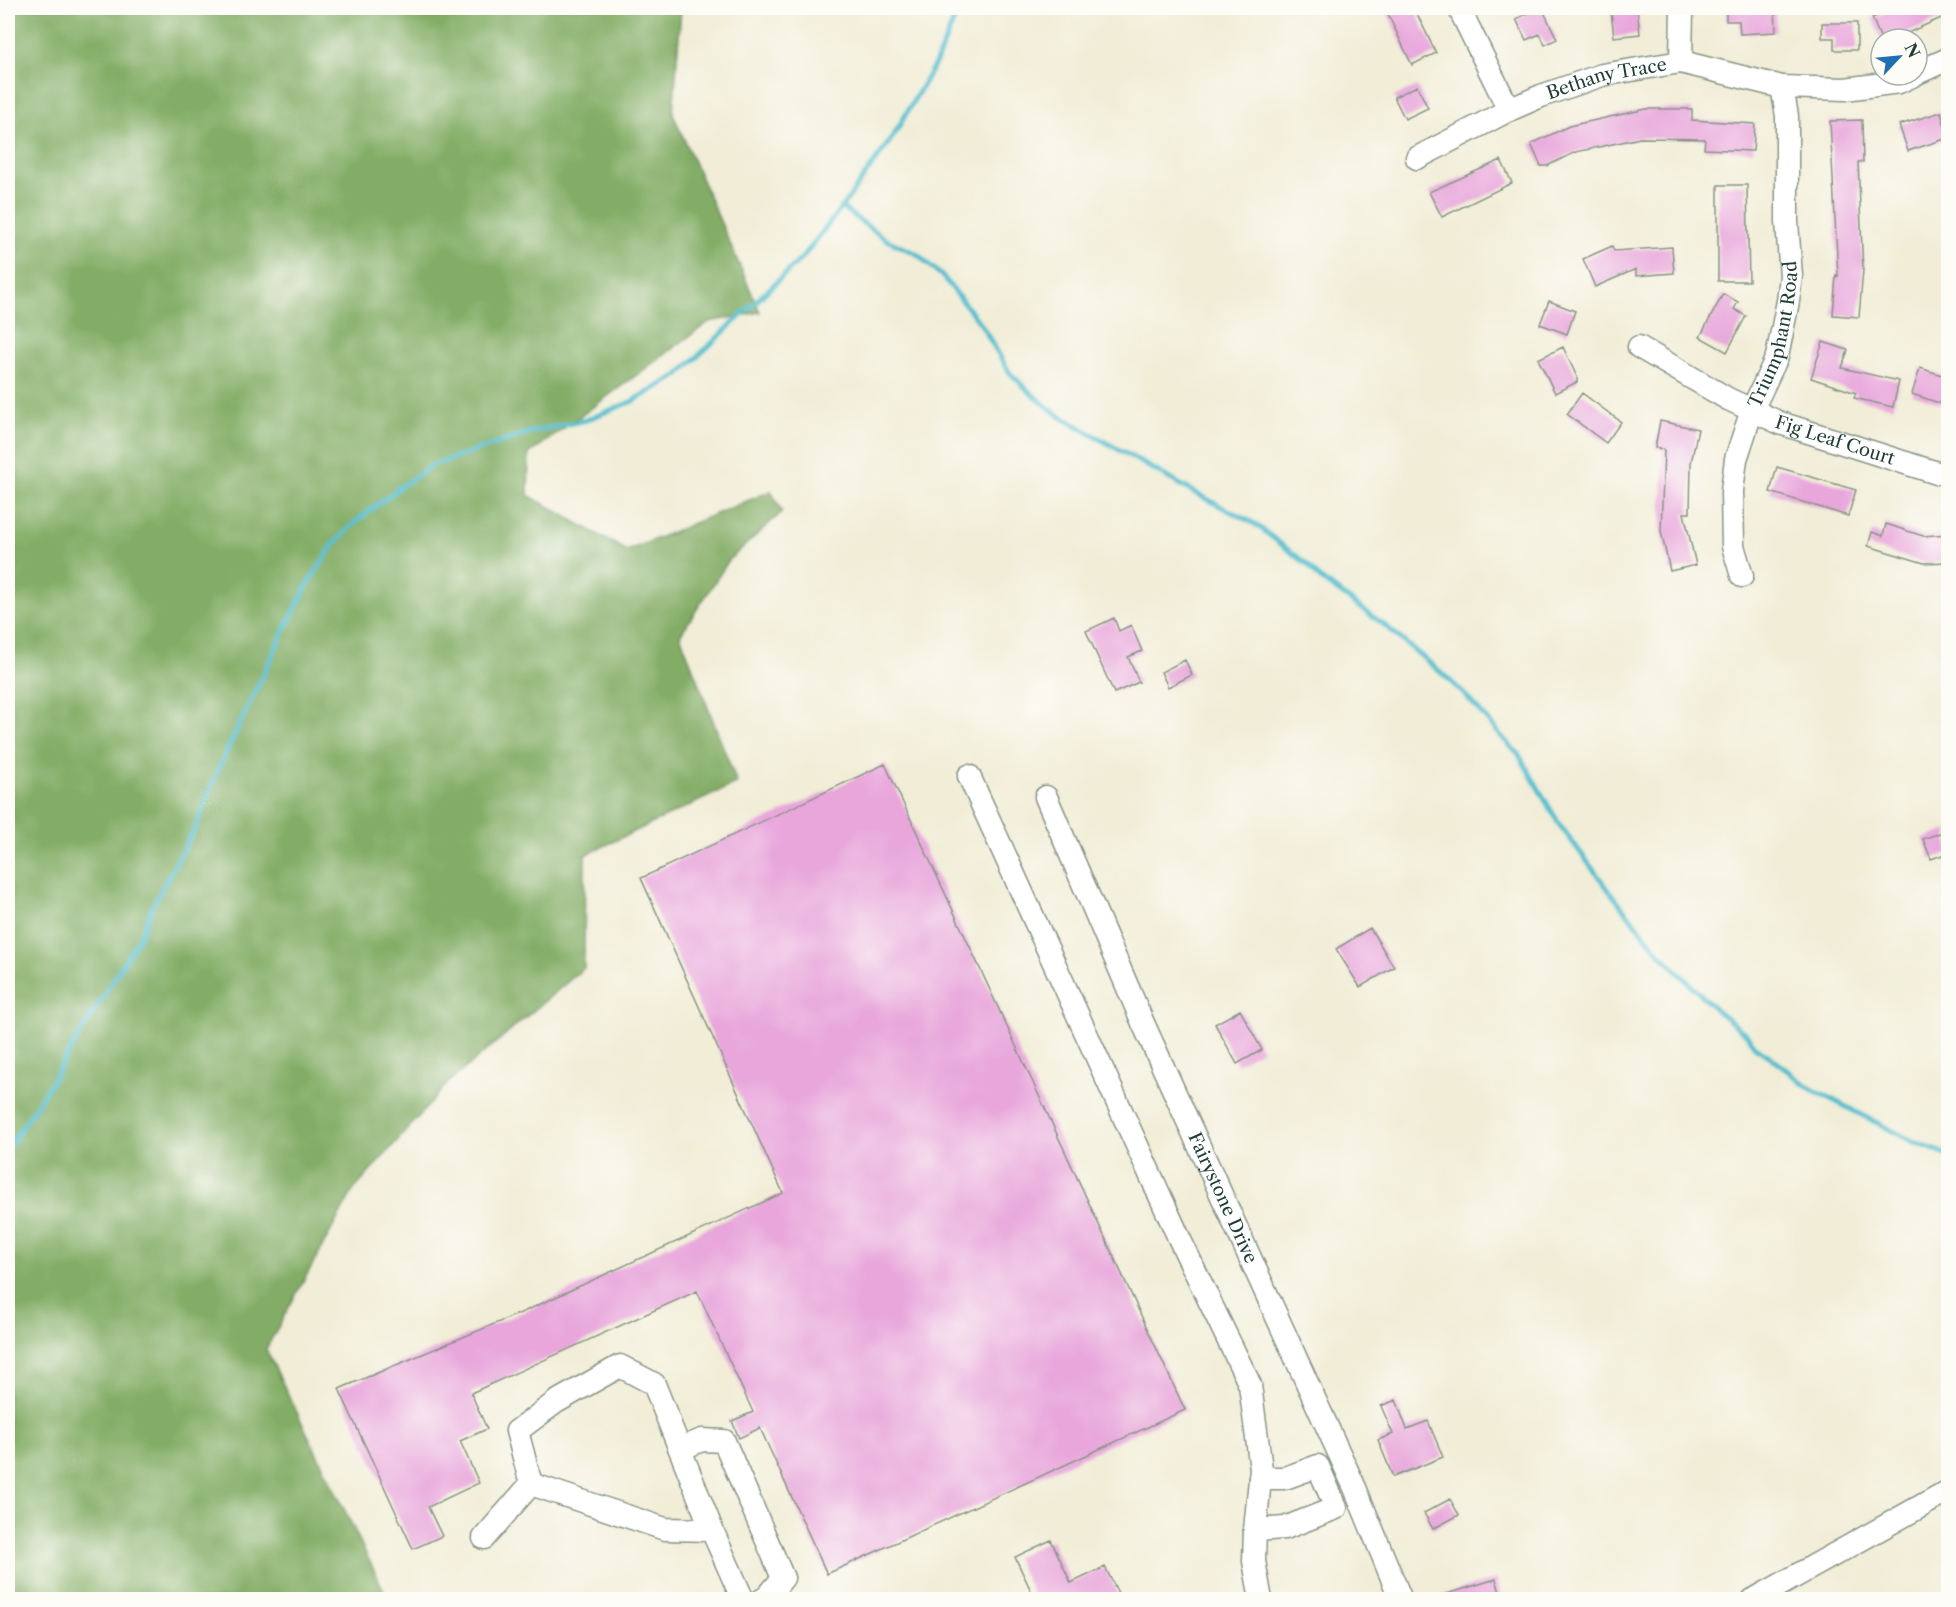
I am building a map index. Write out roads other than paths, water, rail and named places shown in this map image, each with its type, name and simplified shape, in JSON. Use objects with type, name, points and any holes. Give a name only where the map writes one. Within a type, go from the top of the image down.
[{"type":"street","points":[[1459,8],[1509,110]]},
{"type":"street","points":[[1681,62],[1682,8]]},
{"type":"street","name":"Bethany Trace","points":[[1929,68],[1948,59]]},
{"type":"street","name":"Bethany Trace","points":[[1417,158],[1509,110],[1567,86],[1602,75],[1681,62],[1782,87],[1845,89],[1869,86]]},
{"type":"street","name":"Triumphant Road","points":[[1742,576],[1733,546],[1732,491],[1736,459],[1752,410],[1777,357],[1790,284],[1787,222],[1787,116],[1782,87]]},
{"type":"street","name":"Fig Leaf Court","points":[[1640,347],[1728,399],[1780,423],[1937,473]]},
{"type":"street","points":[[969,776],[1180,1240],[1250,1385],[1261,1469],[1254,1561],[1262,1599]]},
{"type":"street","name":"Fairystone Drive","points":[[1046,797],[1143,1023],[1355,1488],[1401,1599]]},
{"type":"street","points":[[531,1484],[517,1431],[556,1402],[620,1366],[654,1384],[712,1530],[743,1599]]},
{"type":"street","points":[[680,1449],[702,1440],[724,1441],[783,1578],[767,1598],[762,1599]]},
{"type":"street","points":[[1255,1530],[1285,1528],[1336,1508],[1318,1466],[1285,1478],[1260,1478]]},
{"type":"street","points":[[531,1484],[665,1529],[712,1530]]},
{"type":"street","points":[[484,1538],[531,1484]]},
{"type":"street","points":[[1753,1599],[1948,1491]]},
{"type":"waterway","points":[[8,1148],[140,936],[153,905],[196,826],[216,774],[283,633],[308,584],[333,545],[353,524],[400,487],[433,465],[531,432],[586,420],[633,401],[677,376],[803,257],[850,196],[892,138],[936,62],[959,8]]},
{"type":"waterway","points":[[841,207],[887,240],[917,254],[944,278],[980,323],[1010,373],[1058,415],[1197,494],[1255,524],[1308,565],[1318,577],[1383,624],[1445,676],[1518,753],[1559,824],[1662,956],[1714,1008],[1746,1034],[1756,1048],[1771,1057],[1806,1086],[1914,1142],[1948,1155]]}]
